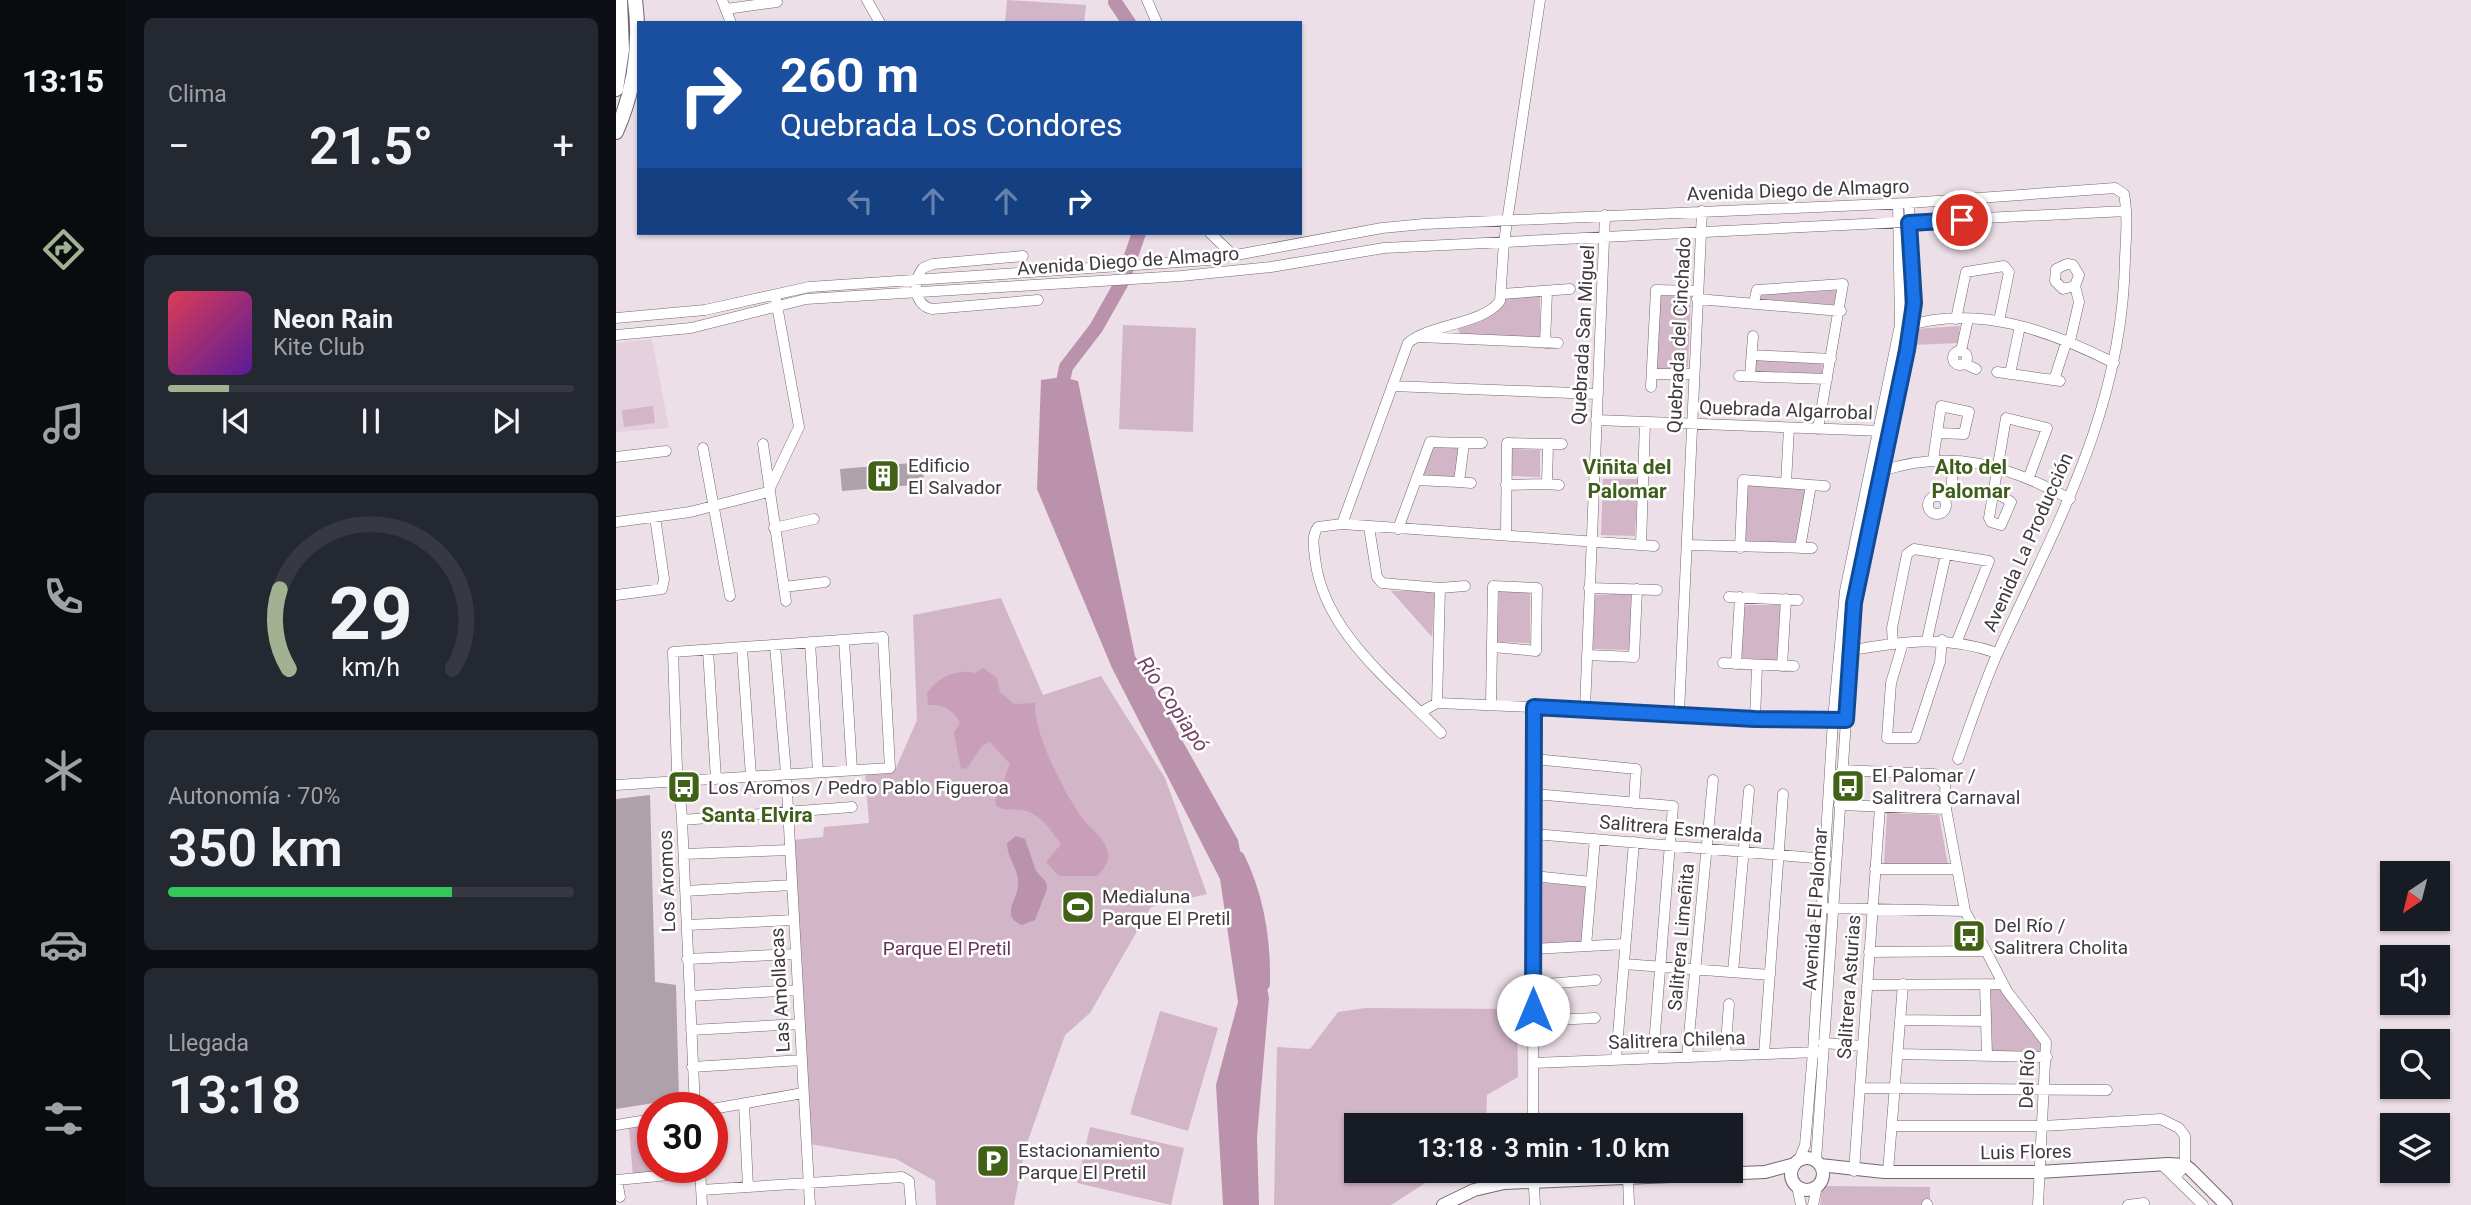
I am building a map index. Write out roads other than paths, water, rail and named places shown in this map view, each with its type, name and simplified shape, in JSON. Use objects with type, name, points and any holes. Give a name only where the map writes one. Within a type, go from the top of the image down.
[{"type":"highway","points":[[616,89],[622,43],[620,0]]},
{"type":"highway","points":[[635,0],[637,21]]},
{"type":"highway","points":[[616,132],[635,72],[637,44]]},
{"type":"main road","points":[[1743,1173],[1782,1174],[1807,1190],[1819,1185],[1823,1172],[1818,1163],[1809,1158],[1765,1172]]},
{"type":"main road","points":[[1795,1183],[1797,1162]]},
{"type":"main road","name":"Luis Flores","points":[[1818,1163],[1854,1171],[1886,1172],[2039,1172],[2165,1164],[2185,1166]]},
{"type":"main road","points":[[2185,1166],[2226,1205]]},
{"type":"main road","name":"Luis Flores","points":[[1819,1185],[1835,1177],[1886,1172]]},
{"type":"main road","points":[[1443,1205],[1474,1190],[1504,1183]]},
{"type":"street","points":[[867,0],[879,21]]},
{"type":"street","points":[[1147,0],[1156,21]]},
{"type":"street","points":[[1342,524],[1408,344],[1416,337],[1490,311],[1500,301],[1504,242],[1540,0]]},
{"type":"street","points":[[730,21],[724,4],[778,2]]},
{"type":"street","name":"Avenida Diego de Almagro","points":[[616,318],[710,309],[809,287],[1157,265],[1234,256],[1394,227],[1605,215],[1898,204],[2115,188],[2124,194],[2126,211],[1395,247],[1271,267],[1152,279],[816,299],[777,306],[720,322],[669,331],[616,335]]},
{"type":"street","name":"Avenida El Palomar","points":[[1827,908],[1826,859],[1833,720],[1845,591],[1911,324],[1914,284],[1909,203]]},
{"type":"street","name":"Avenida El Palomar","points":[[1818,1163],[1819,1049],[1827,908],[1839,805],[1854,603],[1882,471],[1884,432],[1902,302],[1898,204]]},
{"type":"street","name":"Quebrada del Cinchado","points":[[1679,713],[1702,211]]},
{"type":"street","name":"Avenida La Producción","points":[[1958,759],[1997,653],[2070,499],[2090,448],[2115,363],[2125,301],[2126,211]]},
{"type":"street","name":"Quebrada San Miguel","points":[[1584,709],[1605,215]]},
{"type":"street","points":[[1394,227],[1395,247]]},
{"type":"street","points":[[1212,235],[1234,256]]},
{"type":"street","points":[[1023,256],[933,264],[923,268],[917,279],[919,302],[923,307],[932,309],[1038,300]]},
{"type":"street","points":[[1956,319],[1966,272],[2004,266],[2009,272],[1998,321]]},
{"type":"street","points":[[1754,302],[1757,290],[1843,284],[1841,311],[1818,429]]},
{"type":"street","points":[[1997,372],[2057,381],[2078,302],[2075,286]]},
{"type":"street","points":[[1501,294],[1570,289]]},
{"type":"street","points":[[1545,343],[1547,290]]},
{"type":"street","points":[[1651,387],[1656,290],[1841,311]]},
{"type":"street","points":[[768,492],[799,427],[775,293]]},
{"type":"street","points":[[669,331],[672,313]]},
{"type":"street","points":[[1899,328],[1956,319],[1998,321],[2068,340],[2115,363]]},
{"type":"street","points":[[1968,319],[1961,351],[1955,352],[1953,360],[1956,365],[1965,364],[1976,369]]},
{"type":"street","points":[[1454,323],[1454,335],[1458,338]]},
{"type":"street","points":[[2010,374],[2020,326]]},
{"type":"street","points":[[1753,336],[1752,355],[1745,376],[1827,379]]},
{"type":"street","points":[[1416,337],[1558,343]]},
{"type":"street","points":[[1752,355],[1831,359]]},
{"type":"street","points":[[1652,373],[1694,374]]},
{"type":"street","points":[[1392,386],[1598,394]]},
{"type":"street","points":[[1995,492],[2006,418],[2044,426],[2048,430],[2029,477]]},
{"type":"street","name":"Quebrada Algarrobal","points":[[1596,420],[1884,432]]},
{"type":"street","points":[[1641,544],[1645,422]]},
{"type":"street","points":[[1786,483],[1788,428]]},
{"type":"street","points":[[1933,460],[1937,433]]},
{"type":"street","points":[[1398,529],[1430,442],[1482,443]]},
{"type":"street","points":[[1459,482],[1464,443]]},
{"type":"street","points":[[1506,534],[1507,443],[1562,444]]},
{"type":"street","points":[[763,444],[786,601]]},
{"type":"street","points":[[1547,484],[1548,444]]},
{"type":"street","points":[[703,449],[730,596]]},
{"type":"street","points":[[616,457],[666,452]]},
{"type":"street","points":[[1882,471],[1905,463],[1933,460],[1998,467],[2029,477],[2070,499]]},
{"type":"street","points":[[1944,498],[1951,490],[1954,461]]},
{"type":"street","points":[[1416,480],[1471,483]]},
{"type":"street","points":[[1740,548],[1743,480],[1825,486]]},
{"type":"street","points":[[1506,485],[1559,485]]},
{"type":"street","points":[[1800,548],[1811,485]]},
{"type":"street","points":[[616,522],[655,517],[768,492]]},
{"type":"street","points":[[616,595],[662,589],[664,579],[655,517]]},
{"type":"street","points":[[774,528],[814,520]]},
{"type":"street","points":[[1441,733],[1370,663],[1336,617],[1316,572],[1314,533],[1320,525],[1506,534],[1654,546]]},
{"type":"street","points":[[1368,527],[1377,577],[1382,583],[1440,588],[1465,586]]},
{"type":"street","points":[[1687,545],[1812,548]]},
{"type":"street","points":[[1942,640],[1940,662],[1915,738],[1887,738],[1891,683],[1898,643],[1892,628],[1907,554],[1914,549],[1989,561],[1957,641]]},
{"type":"street","points":[[1927,640],[1946,554]]},
{"type":"street","points":[[784,587],[825,582]]},
{"type":"street","points":[[1491,705],[1493,586],[1537,588],[1536,650],[1493,647]]},
{"type":"street","points":[[1437,703],[1440,588]]},
{"type":"street","points":[[1590,589],[1657,590]]},
{"type":"street","points":[[1587,655],[1634,657],[1637,589]]},
{"type":"street","points":[[1728,597],[1798,600]]},
{"type":"street","points":[[1736,664],[1740,597]]},
{"type":"street","points":[[1782,666],[1786,600]]},
{"type":"street","points":[[616,785],[716,779],[786,773],[890,768],[883,637],[708,650],[716,779]]},
{"type":"street","points":[[844,640],[852,771]]},
{"type":"street","points":[[1839,652],[1898,643],[1942,640],[1957,641],[1997,653]]},
{"type":"street","points":[[810,642],[818,772]]},
{"type":"street","name":"Las Amollacas","points":[[775,645],[786,773],[810,1205]]},
{"type":"street","points":[[742,648],[751,776]]},
{"type":"street","name":"Los Aromos","points":[[694,1092],[673,652],[708,650]]},
{"type":"street","points":[[1723,663],[1794,666]]},
{"type":"street","points":[[1755,719],[1757,666]]},
{"type":"street","points":[[1421,712],[1437,703],[1679,713],[1755,719],[1846,720]]},
{"type":"street","points":[[1533,1113],[1534,707]]},
{"type":"street","points":[[1534,760],[1636,769],[1634,803]]},
{"type":"street","name":"Del Río","points":[[1842,770],[1934,774],[1945,785],[1945,809],[1965,911],[2003,984],[2042,1033],[2046,1042],[2038,1205]]},
{"type":"street","name":"Salitrera Limeñita","points":[[1687,1057],[1713,780]]},
{"type":"street","points":[[1734,972],[1749,790]]},
{"type":"street","points":[[1534,794],[1673,806],[1653,1058]]},
{"type":"street","points":[[1764,1054],[1783,794]]},
{"type":"street","points":[[1839,805],[1945,809]]},
{"type":"street","points":[[682,820],[852,807]]},
{"type":"street","name":"Salitrera Asturias","points":[[1854,1171],[1880,807]]},
{"type":"street","name":"Salitrera Esmeralda","points":[[1534,834],[1826,859]]},
{"type":"street","points":[[1586,946],[1595,839]]},
{"type":"street","points":[[1616,1059],[1634,842]]},
{"type":"street","points":[[684,854],[790,850]]},
{"type":"street","points":[[1875,869],[1957,869]]},
{"type":"street","points":[[1534,876],[1591,883]]},
{"type":"street","points":[[685,891],[792,885]]},
{"type":"street","points":[[1827,908],[1965,911]]},
{"type":"street","points":[[687,925],[794,920]]},
{"type":"street","points":[[1533,949],[1625,944]]},
{"type":"street","points":[[1869,952],[1986,951]]},
{"type":"street","points":[[687,959],[796,954]]},
{"type":"street","points":[[1624,964],[1770,975]]},
{"type":"street","points":[[1533,985],[1596,980]]},
{"type":"street","points":[[1886,1172],[1893,1126],[1903,984]]},
{"type":"street","points":[[1984,984],[1987,1056]]},
{"type":"street","points":[[1867,985],[2003,984]]},
{"type":"street","points":[[690,996],[798,989]]},
{"type":"street","points":[[1725,1055],[1729,1004]]},
{"type":"street","points":[[1533,1021],[1595,1018]]},
{"type":"street","points":[[1900,1020],[1986,1021]]},
{"type":"street","points":[[691,1030],[800,1024]]},
{"type":"street","name":"Salitrera Chilena","points":[[1533,1063],[1764,1054],[1863,1046]]},
{"type":"street","name":"Avenida El Palomar","points":[[1797,1162],[1805,1146],[1819,1049]]},
{"type":"street","points":[[1897,1054],[2047,1058]]},
{"type":"street","points":[[692,1067],[802,1060]]},
{"type":"street","points":[[1860,1088],[2045,1092],[2107,1090]]},
{"type":"street","points":[[728,1106],[803,1093]]},
{"type":"street","points":[[744,1104],[748,1187]]},
{"type":"street","points":[[1893,1126],[2043,1126],[2161,1119],[2179,1128],[2185,1136],[2185,1166],[2175,1178]]},
{"type":"street","points":[[616,1125],[637,1122]]},
{"type":"street","points":[[2165,1164],[2200,1204]]},
{"type":"street","points":[[701,1190],[902,1177],[909,1181],[911,1205]]},
{"type":"street","points":[[620,1197],[617,1180],[637,1178]]},
{"type":"street","points":[[701,1183],[702,1205]]},
{"type":"street","points":[[1533,1183],[1535,1205]]},
{"type":"street","points":[[1628,1183],[1629,1205]]},
{"type":"street","points":[[1795,1183],[1801,1205]]},
{"type":"street","points":[[1812,1205],[1819,1185]]},
{"type":"street","points":[[2129,1205],[2144,1203]]},
{"type":"waterway","name":"Río Copiapó","points":[[1115,2],[1128,21]]},
{"type":"waterway","name":"Río Copiapó","points":[[1060,396],[1066,367],[1096,328],[1122,282],[1138,235]]},
{"type":"waterway","name":"Río Copiapó","points":[[1238,858],[1250,888],[1258,920],[1263,984]]},
{"type":"place","name":"Edificio El Salvador","points":[[883,476]]},
{"type":"place","name":"El Palomar / Salitrera Carnaval","points":[[1848,786]]},
{"type":"place","name":"Los Aromos / Pedro Pablo Figueroa","points":[[684,787]]},
{"type":"place","name":"Medialuna Parque El Pretil","points":[[1078,907]]},
{"type":"place","name":"Del Río / Salitrera Cholita","points":[[1969,936]]},
{"type":"place","name":"Estacionamiento Parque El Pretil","points":[[993,1161]]},
{"type":"district","name":"Viñita del Palomar","points":[[1627,479]]},
{"type":"district","name":"Alto del Palomar","points":[[1971,479]]},
{"type":"district","name":"Santa Elvira","points":[[757,815]]},
{"type":"park label","name":"Parque El Pretil","points":[[947,948]]}]
